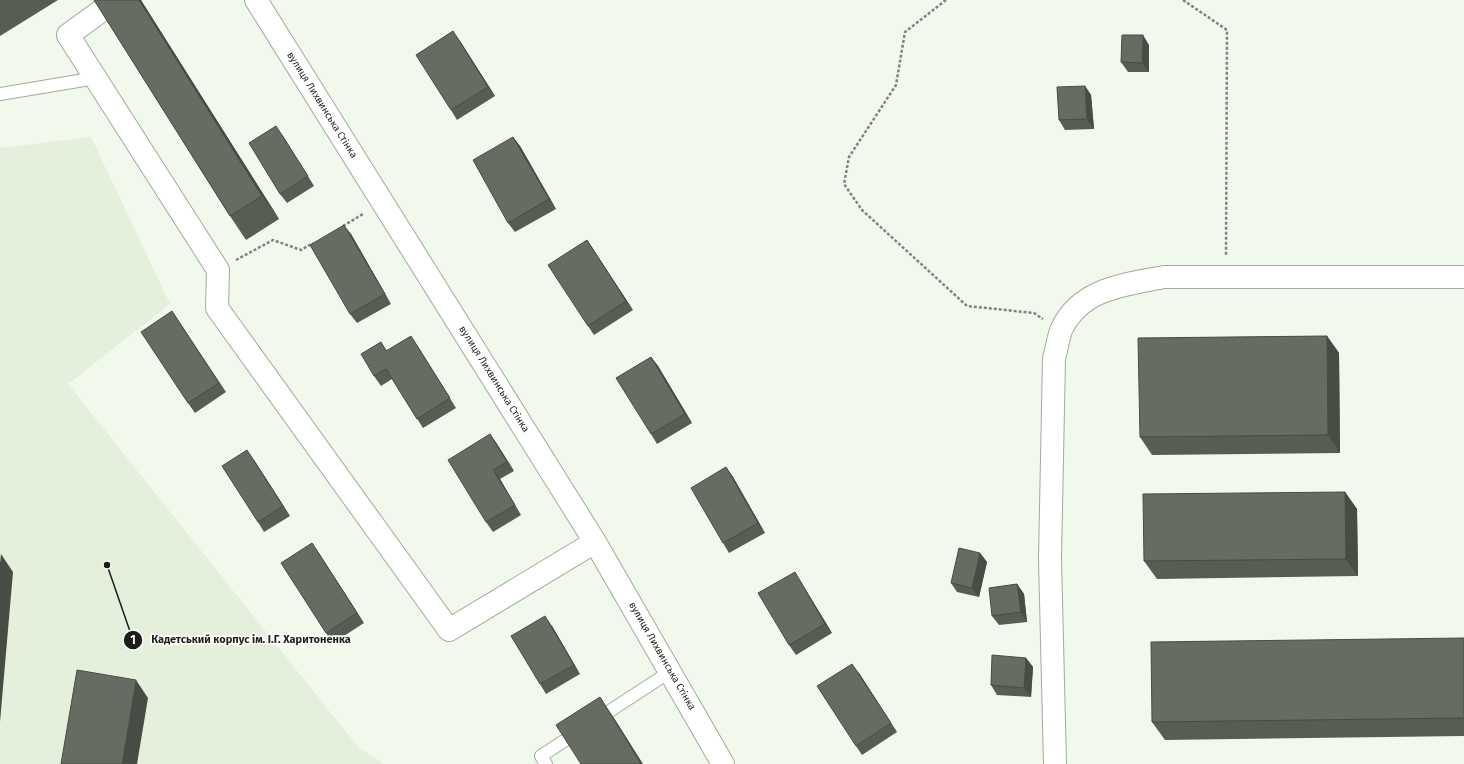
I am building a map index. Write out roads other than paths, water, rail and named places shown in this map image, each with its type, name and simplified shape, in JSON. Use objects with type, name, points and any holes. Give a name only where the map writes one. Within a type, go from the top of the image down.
[{"type":"street","points":[[116,0],[68,34],[218,270],[217,308],[448,630],[595,542]]},
{"type":"street","name":"вулиця Лихвинська Стінка","points":[[256,0],[595,542],[723,764]]},
{"type":"street","points":[[1055,764],[1050,559],[1054,358],[1061,330],[1072,311],[1089,297],[1119,286],[1164,277],[1464,277]]},
{"type":"lane","points":[[0,94],[96,78]]},
{"type":"lane","points":[[546,764],[541,756],[670,672]]},
{"type":"place","name":"Кадетський корпус ім. І.Г. Харитоненка","points":[[107,565]]}]
